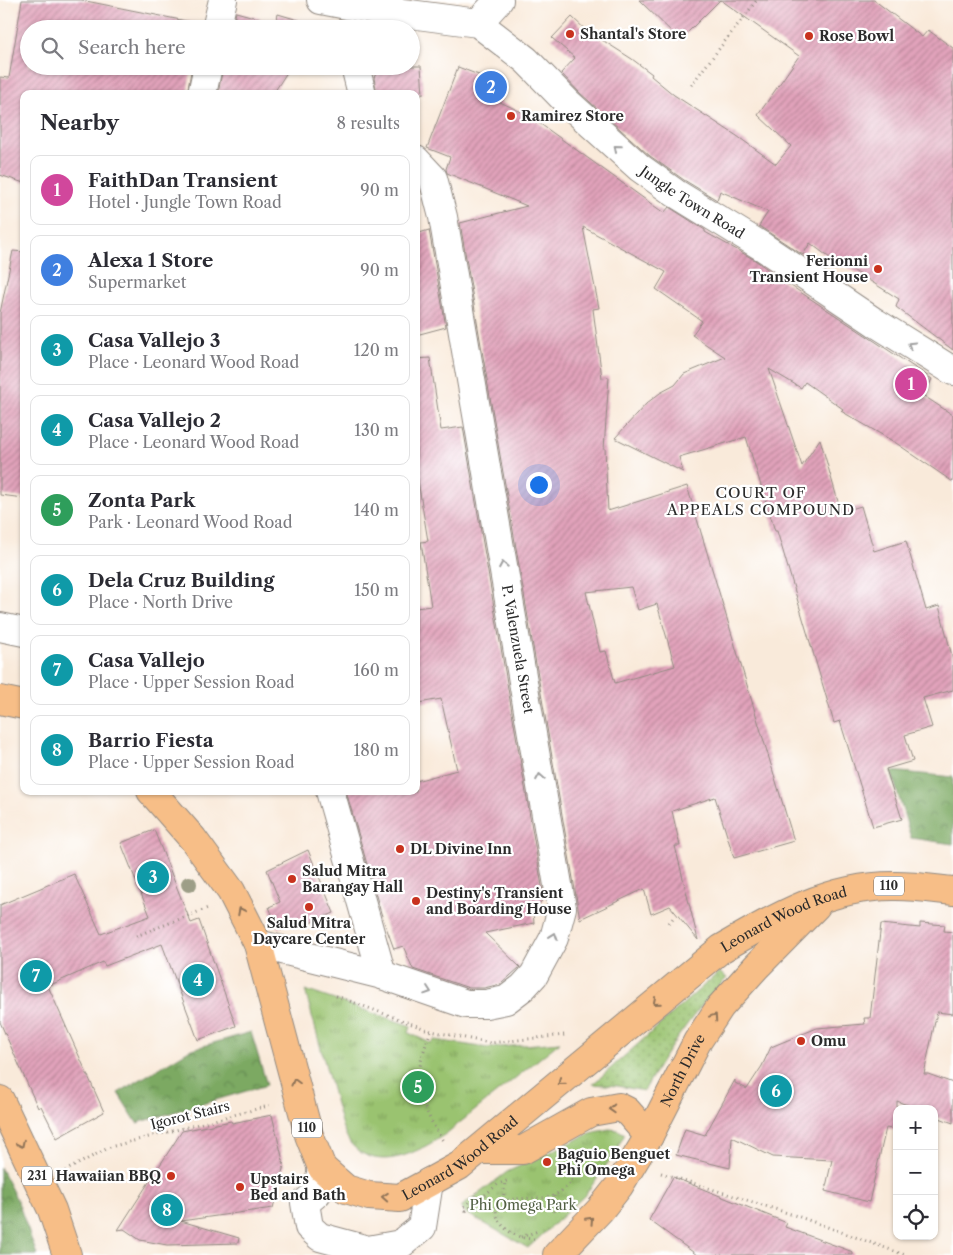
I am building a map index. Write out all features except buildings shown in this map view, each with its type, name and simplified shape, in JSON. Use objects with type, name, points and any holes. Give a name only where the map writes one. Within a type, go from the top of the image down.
[{"type":"main road","points":[[0,700],[20,704]]},
{"type":"main road","name":"Leonard Wood Road","points":[[154,795],[193,839],[231,891],[258,944],[308,1134],[322,1168],[346,1189],[369,1196],[400,1198],[460,1166],[721,949],[768,921],[825,896],[849,890],[895,886],[953,891]]},
{"type":"main road","name":"North Drive","points":[[549,1247],[600,1210],[619,1186],[649,1136],[696,1042],[720,1007],[825,896]]},
{"type":"main road","points":[[721,949],[738,945],[747,946],[756,958],[756,967]]},
{"type":"main road","name":"231","points":[[0,1100],[52,1210],[67,1255]]},
{"type":"main road","points":[[480,1150],[523,1150],[591,1112],[619,1107],[627,1111],[649,1136]]},
{"type":"street","points":[[218,20],[223,0]]},
{"type":"street","points":[[321,0],[356,18],[405,20]]},
{"type":"street","points":[[420,21],[478,23],[498,0]]},
{"type":"street","name":"Jungle Town Road","points":[[478,23],[526,60],[569,104],[640,168],[675,193],[763,247],[876,324],[953,371]]},
{"type":"street","points":[[203,90],[206,75]]},
{"type":"street","points":[[357,75],[361,90]]},
{"type":"street","name":"P. Valenzuela Street","points":[[258,944],[382,975],[466,1004],[486,1004],[506,1000],[523,988],[545,958],[554,938],[562,908],[443,217],[433,178],[420,164]]},
{"type":"street","points":[[0,627],[20,631]]},
{"type":"street","points":[[331,795],[382,975]]},
{"type":"street","points":[[322,1168],[317,1193],[305,1202],[308,1227],[320,1237],[368,1250],[401,1244],[422,1227],[428,1182]]},
{"type":"path","points":[[691,86],[757,0]]},
{"type":"path","points":[[136,936],[208,907]]},
{"type":"path","points":[[669,923],[673,918]]},
{"type":"path","points":[[431,1032],[419,1072],[419,1086],[422,1104],[443,1141]]},
{"type":"path","name":"Igorot Stairs","points":[[64,1172],[110,1147],[275,1104]]},
{"type":"path","points":[[549,1247],[510,1233],[499,1218],[496,1205],[503,1200],[554,1196],[572,1180],[582,1164],[586,1150],[608,1156]]},
{"type":"path","points":[[661,1173],[796,1216],[905,1255]]},
{"type":"path","points":[[563,1174],[572,1180]]},
{"type":"path","points":[[476,1192],[478,1195],[464,1207],[466,1211],[498,1184],[505,1182],[503,1200]]},
{"type":"path","points":[[554,1196],[555,1212]]},
{"type":"path","points":[[520,1238],[545,1227]]},
{"type":"green space","points":[[891,771],[953,777],[953,844],[911,838]]},
{"type":"green space","points":[[719,972],[727,978],[703,1004],[682,1032],[644,1091],[593,1084]]},
{"type":"green space","points":[[305,990],[411,1026],[409,1033],[430,1043],[435,1040],[488,1048],[560,1042],[447,1133],[425,1147],[399,1157],[387,1159],[374,1158],[362,1153],[351,1144],[342,1126]]},
{"type":"green space","points":[[251,1032],[267,1085],[137,1123],[118,1093],[189,1050]]},
{"type":"green space","name":"Phi Omega Park","points":[[609,1129],[618,1130],[625,1134],[610,1160],[585,1195],[528,1248],[466,1213],[461,1207],[507,1172],[591,1133]]},
{"type":"green space","points":[[0,1167],[18,1202],[37,1255],[0,1255]]},
{"type":"place","name":"Shantal's Store","points":[[570,34]]},
{"type":"place","name":"Rose Bowl","points":[[809,36]]},
{"type":"place","name":"Alexa 1 Store","points":[[491,87]]},
{"type":"place","name":"Ramirez Store","points":[[511,116]]},
{"type":"place","name":"Ferionni Transient House","points":[[878,269]]},
{"type":"place","name":"FaithDan Transient","points":[[911,384]]},
{"type":"place","name":"DL Divine Inn","points":[[400,849]]},
{"type":"place","name":"Casa Vallejo 3","points":[[153,877]]},
{"type":"place","name":"Salud Mitra Barangay Hall","points":[[292,879]]},
{"type":"place","name":"Destiny's Transient and Boarding House","points":[[416,901]]},
{"type":"place","name":"Salud Mitra Daycare Center","points":[[309,907]]},
{"type":"place","name":"Casa Vallejo","points":[[36,976]]},
{"type":"place","name":"Casa Vallejo 2","points":[[198,980]]},
{"type":"place","name":"Omu","points":[[801,1041]]},
{"type":"place","name":"Zonta Park","points":[[418,1087]]},
{"type":"place","name":"Dela Cruz Building","points":[[776,1091]]},
{"type":"place","name":"Baguio Benguet Phi Omega","points":[[547,1162]]},
{"type":"place","name":"Hawaiian BBQ","points":[[171,1176]]},
{"type":"place","name":"Upstairs Bed and Bath","points":[[240,1187]]},
{"type":"place","name":"Barrio Fiesta","points":[[167,1210]]},
{"type":"district","name":"COURT OF APPEALS COMPOUND","points":[[761,502]]}]
